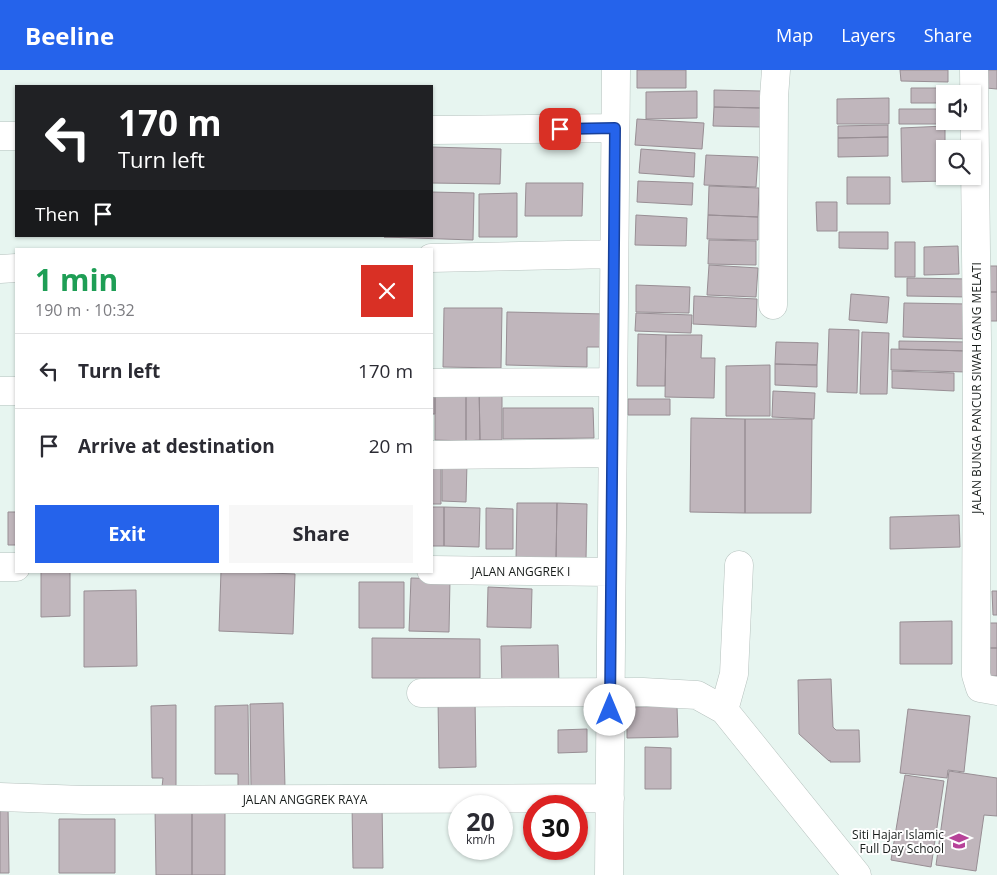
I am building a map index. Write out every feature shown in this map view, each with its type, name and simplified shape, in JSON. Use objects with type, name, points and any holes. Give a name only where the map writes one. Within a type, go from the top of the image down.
[{"type":"street","points":[[609,875],[616,70]]},
{"type":"street","points":[[773,305],[774,97],[776,70]]},
{"type":"street","name":"JALAN BUNGA PANCUR SIWAH GANG MELATI","points":[[974,70],[977,344],[976,675],[980,688],[997,690]]},
{"type":"street","points":[[433,130],[615,128]]},
{"type":"street","points":[[0,136],[15,136]]},
{"type":"street","points":[[433,258],[614,254]]},
{"type":"street","points":[[0,268],[15,268]]},
{"type":"street","points":[[433,383],[613,382]]},
{"type":"street","points":[[0,391],[15,391]]},
{"type":"street","points":[[433,455],[612,453]]},
{"type":"street","points":[[724,710],[734,674],[739,565]]},
{"type":"street","points":[[0,567],[15,567]]},
{"type":"street","name":"JALAN ANGGREK I","points":[[433,570],[611,572]]},
{"type":"street","points":[[420,693],[610,692],[697,694],[724,710],[857,875]]},
{"type":"street","name":"JALAN ANGGREK RAYA","points":[[0,798],[84,800],[610,798]]},
{"type":"building","points":[[637,70],[686,70],[686,88],[637,88]]},
{"type":"building","points":[[900,70],[948,70],[948,82],[901,81]]},
{"type":"building","points":[[987,70],[997,70],[997,89],[986,88]]},
{"type":"building","points":[[911,88],[936,88],[936,103],[911,103]]},
{"type":"building","points":[[714,90],[761,91],[761,108],[714,107]]},
{"type":"building","points":[[697,91],[697,118],[646,119],[646,92]]},
{"type":"building","points":[[889,98],[889,124],[837,124],[837,99]]},
{"type":"building","points":[[714,107],[761,108],[761,127],[713,126]]},
{"type":"building","points":[[899,109],[936,109],[936,124],[899,124]]},
{"type":"building","points":[[637,119],[704,123],[702,149],[635,145]]},
{"type":"building","points":[[888,125],[888,137],[838,138],[838,126]]},
{"type":"building","points":[[936,126],[936,130],[945,130],[945,140],[936,140],[936,181],[902,182],[901,128]]},
{"type":"building","points":[[888,137],[888,156],[838,157],[838,138]]},
{"type":"building","points":[[433,147],[501,149],[500,184],[433,183]]},
{"type":"building","points":[[641,149],[695,153],[694,177],[639,173]]},
{"type":"building","points":[[706,155],[758,157],[756,187],[704,185]]},
{"type":"building","points":[[847,177],[890,177],[890,204],[847,204]]},
{"type":"building","points":[[638,181],[693,183],[692,205],[637,202]]},
{"type":"building","points":[[526,183],[583,183],[582,216],[525,216]]},
{"type":"building","points":[[709,186],[759,188],[758,217],[708,215]]},
{"type":"building","points":[[433,192],[474,193],[473,240],[384,237],[433,237]]},
{"type":"building","points":[[517,193],[517,237],[479,237],[479,194]]},
{"type":"building","points":[[816,202],[837,202],[837,231],[817,231]]},
{"type":"building","points":[[636,215],[687,218],[686,246],[635,245]]},
{"type":"building","points":[[708,215],[758,217],[758,240],[707,239]]},
{"type":"building","points":[[839,232],[888,232],[888,249],[839,248]]},
{"type":"building","points":[[709,240],[756,241],[756,265],[708,264]]},
{"type":"building","points":[[895,242],[915,242],[915,277],[895,277]]},
{"type":"building","points":[[958,246],[959,274],[924,275],[924,247]]},
{"type":"building","points":[[709,265],[758,268],[756,297],[707,295]]},
{"type":"building","points":[[990,266],[997,266],[997,292],[989,292]]},
{"type":"building","points":[[907,278],[970,279],[969,297],[907,296]]},
{"type":"building","points":[[636,285],[690,287],[689,313],[636,312]]},
{"type":"building","points":[[989,292],[997,292],[997,321],[989,321]]},
{"type":"building","points":[[851,294],[889,297],[887,323],[849,320]]},
{"type":"building","points":[[694,296],[757,299],[756,327],[693,324]]},
{"type":"building","points":[[904,303],[969,304],[968,339],[903,337]]},
{"type":"building","points":[[444,308],[502,308],[501,368],[443,367]]},
{"type":"building","points":[[507,312],[606,314],[605,347],[587,347],[587,367],[506,365]]},
{"type":"building","points":[[636,313],[692,315],[691,333],[635,331]]},
{"type":"building","points":[[829,329],[859,330],[857,393],[827,392]]},
{"type":"building","points":[[862,332],[889,333],[887,394],[860,394]]},
{"type":"building","points":[[638,334],[666,335],[665,386],[637,386]]},
{"type":"building","points":[[666,335],[702,335],[701,358],[715,358],[714,398],[665,397]]},
{"type":"building","points":[[899,341],[967,342],[967,351],[899,349]]},
{"type":"building","points":[[776,342],[818,343],[817,365],[775,364]]},
{"type":"building","points":[[891,349],[967,351],[967,372],[891,370]]},
{"type":"building","points":[[775,364],[817,365],[817,387],[775,385]]},
{"type":"building","points":[[770,365],[770,416],[726,416],[726,366]]},
{"type":"building","points":[[892,371],[954,373],[954,391],[892,388]]},
{"type":"building","points":[[433,385],[435,385],[435,414],[433,414]]},
{"type":"building","points":[[435,385],[466,385],[466,441],[435,440]]},
{"type":"building","points":[[466,385],[479,385],[480,440],[466,441]]},
{"type":"building","points":[[479,385],[502,385],[502,440],[480,440]]},
{"type":"building","points":[[773,391],[815,393],[814,419],[772,417]]},
{"type":"building","points":[[628,399],[670,399],[670,415],[628,415]]},
{"type":"building","points":[[503,408],[593,408],[594,438],[503,439]]},
{"type":"building","points":[[691,418],[745,419],[745,513],[690,512]]},
{"type":"building","points":[[745,419],[812,419],[811,513],[745,513]]},
{"type":"building","points":[[442,462],[467,463],[466,502],[442,501]]},
{"type":"building","points":[[433,464],[441,464],[441,504],[433,504]]},
{"type":"building","points":[[517,503],[557,503],[556,560],[516,560]]},
{"type":"building","points":[[557,503],[587,504],[586,560],[556,560]]},
{"type":"building","points":[[433,507],[444,507],[444,546],[433,546]]},
{"type":"building","points":[[444,507],[480,508],[479,547],[444,546]]},
{"type":"building","points":[[486,508],[513,509],[513,549],[486,549]]},
{"type":"building","points":[[8,512],[15,512],[15,545],[8,545]]},
{"type":"building","points":[[959,515],[960,547],[890,549],[890,517]]},
{"type":"building","points":[[41,573],[70,573],[70,616],[41,617]]},
{"type":"building","points":[[221,573],[295,574],[293,634],[219,631]]},
{"type":"building","points":[[411,578],[450,579],[449,632],[409,631]]},
{"type":"building","points":[[359,582],[404,582],[404,628],[359,628]]},
{"type":"building","points":[[488,587],[532,589],[531,628],[487,627]]},
{"type":"building","points":[[136,590],[137,666],[84,667],[84,591]]},
{"type":"building","points":[[992,591],[997,591],[997,615],[993,615]]},
{"type":"building","points":[[952,621],[952,664],[900,664],[900,622]]},
{"type":"building","points":[[986,623],[997,623],[997,648],[986,648]]},
{"type":"building","points":[[372,638],[480,639],[480,678],[372,678]]},
{"type":"building","points":[[558,645],[559,686],[502,687],[501,646]]},
{"type":"building","points":[[986,648],[997,648],[997,676],[985,676]]},
{"type":"building","points":[[831,679],[833,727],[836,730],[859,730],[860,762],[830,762],[799,734],[798,680]]},
{"type":"building","points":[[475,698],[476,767],[439,768],[438,699]]},
{"type":"building","points":[[283,703],[285,788],[251,788],[250,704]]},
{"type":"building","points":[[176,705],[176,787],[162,787],[163,778],[152,778],[151,706]]},
{"type":"building","points":[[248,705],[249,788],[238,788],[238,774],[215,774],[215,706]]},
{"type":"building","points":[[677,706],[678,737],[627,738],[627,707]]},
{"type":"building","points":[[908,709],[970,716],[964,772],[948,770],[947,778],[900,773]]},
{"type":"building","points":[[587,729],[587,752],[558,753],[558,730]]},
{"type":"building","points":[[645,747],[671,748],[671,789],[645,789]]},
{"type":"building","name":"Siti Hajar Islamic Full Day School","points":[[949,771],[997,778],[997,816],[984,815],[976,871],[936,865]]},
{"type":"building","points":[[905,775],[944,781],[931,867],[891,860]]},
{"type":"building","points":[[382,803],[383,868],[353,868],[352,804]]},
{"type":"building","points":[[0,807],[8,807],[9,873],[0,873]]},
{"type":"building","points":[[192,807],[225,807],[225,875],[192,875]]},
{"type":"building","points":[[192,807],[192,875],[156,875],[155,808]]},
{"type":"building","points":[[59,819],[115,819],[115,873],[59,873]]},
{"type":"place","name":"Siti Hajar Islamic Full Day School","points":[[959,841]]},
{"type":"route","points":[[560,129],[615,128],[610,710]]}]
